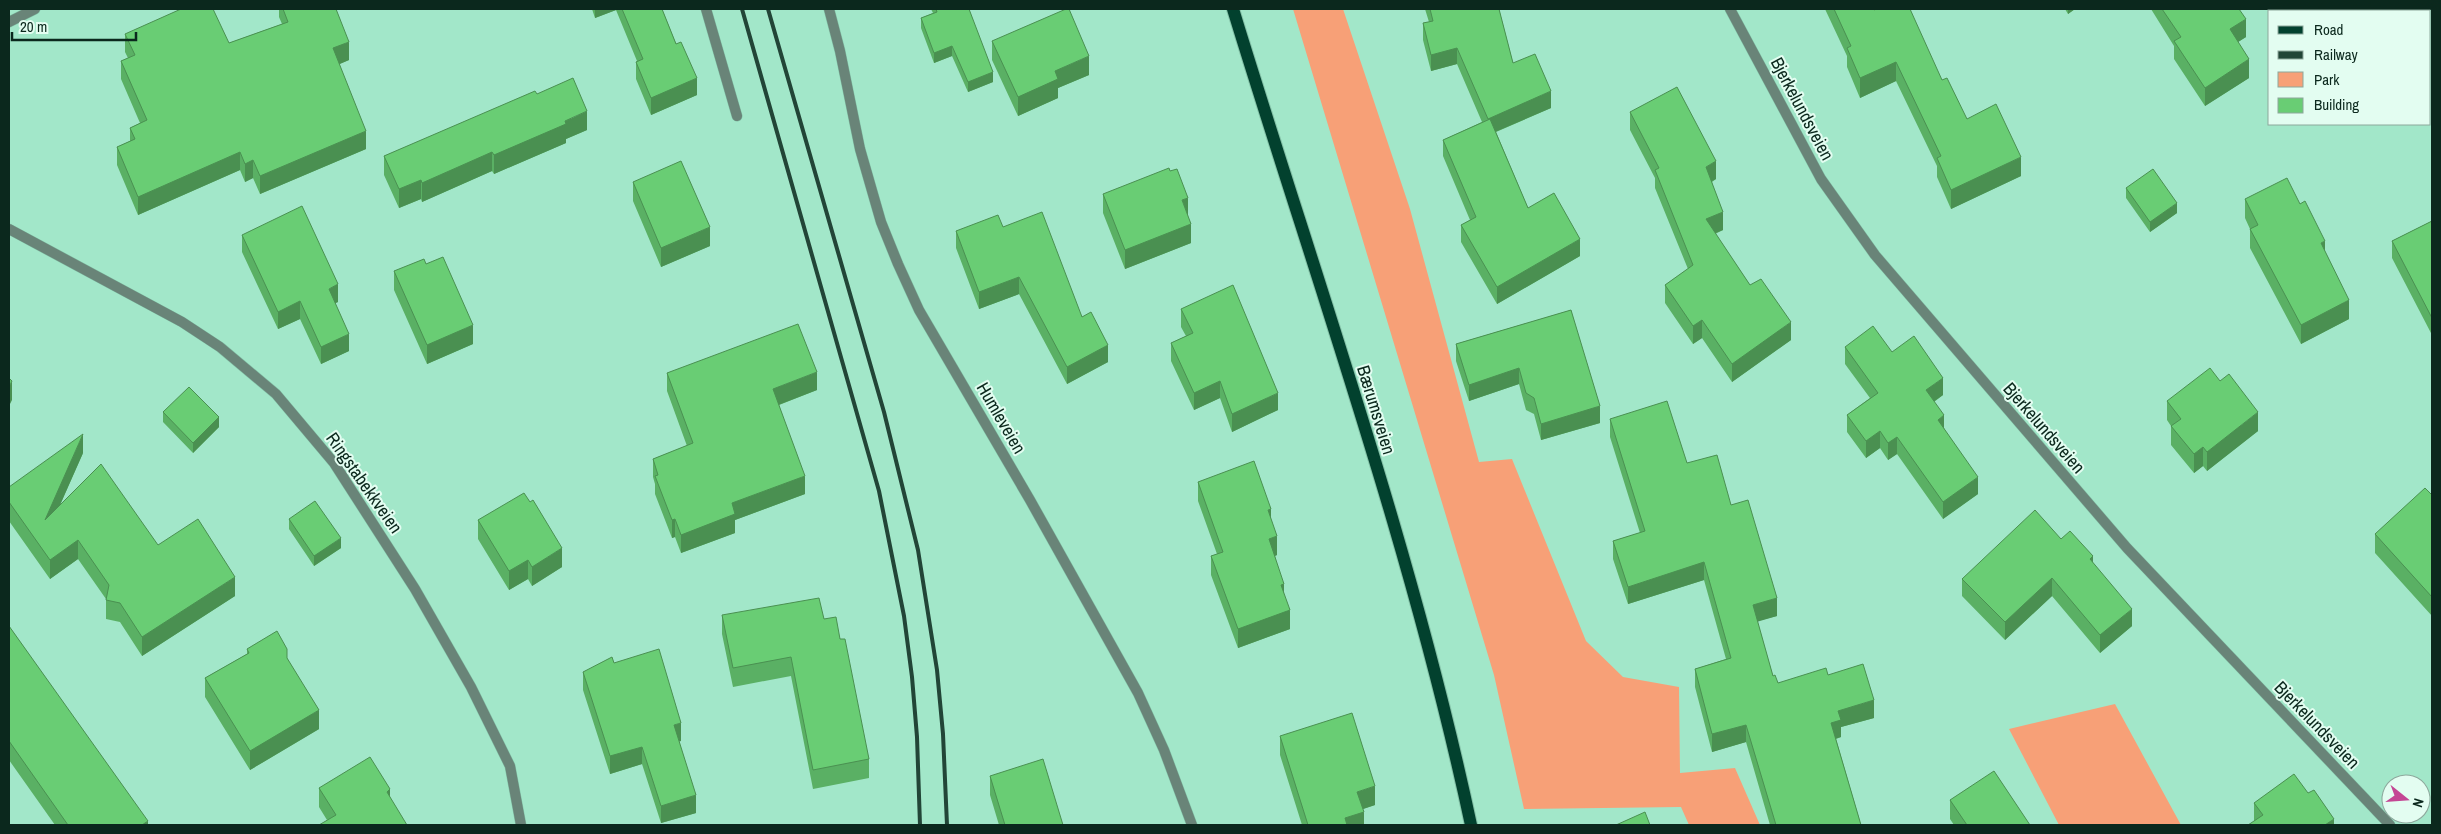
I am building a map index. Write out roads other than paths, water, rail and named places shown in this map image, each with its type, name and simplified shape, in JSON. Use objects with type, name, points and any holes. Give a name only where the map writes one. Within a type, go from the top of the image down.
[{"type":"main road","name":"Bærumsveien","points":[[1233,9],[1421,617],[1451,732],[1471,825]]},
{"type":"street","points":[[9,22],[35,9]]},
{"type":"street","points":[[706,9],[737,116]]},
{"type":"street","name":"Humleveien","points":[[829,9],[840,51],[860,149],[881,222],[898,264],[919,310],[1030,500],[1138,693],[1164,750],[1192,825]]},
{"type":"street","name":"Bjerkelundsveien","points":[[1730,9],[1821,179],[1875,255],[2127,548],[2390,825]]},
{"type":"street","name":"Ringstabekkveien","points":[[9,229],[182,322],[220,347],[276,394],[334,463],[415,589],[471,687],[510,766],[522,825]]},
{"type":"railway","points":[[742,9],[879,491],[904,616],[912,677],[917,737],[920,825]]},
{"type":"railway","points":[[768,9],[884,412],[918,550],[937,670],[943,734],[947,825]]}]
